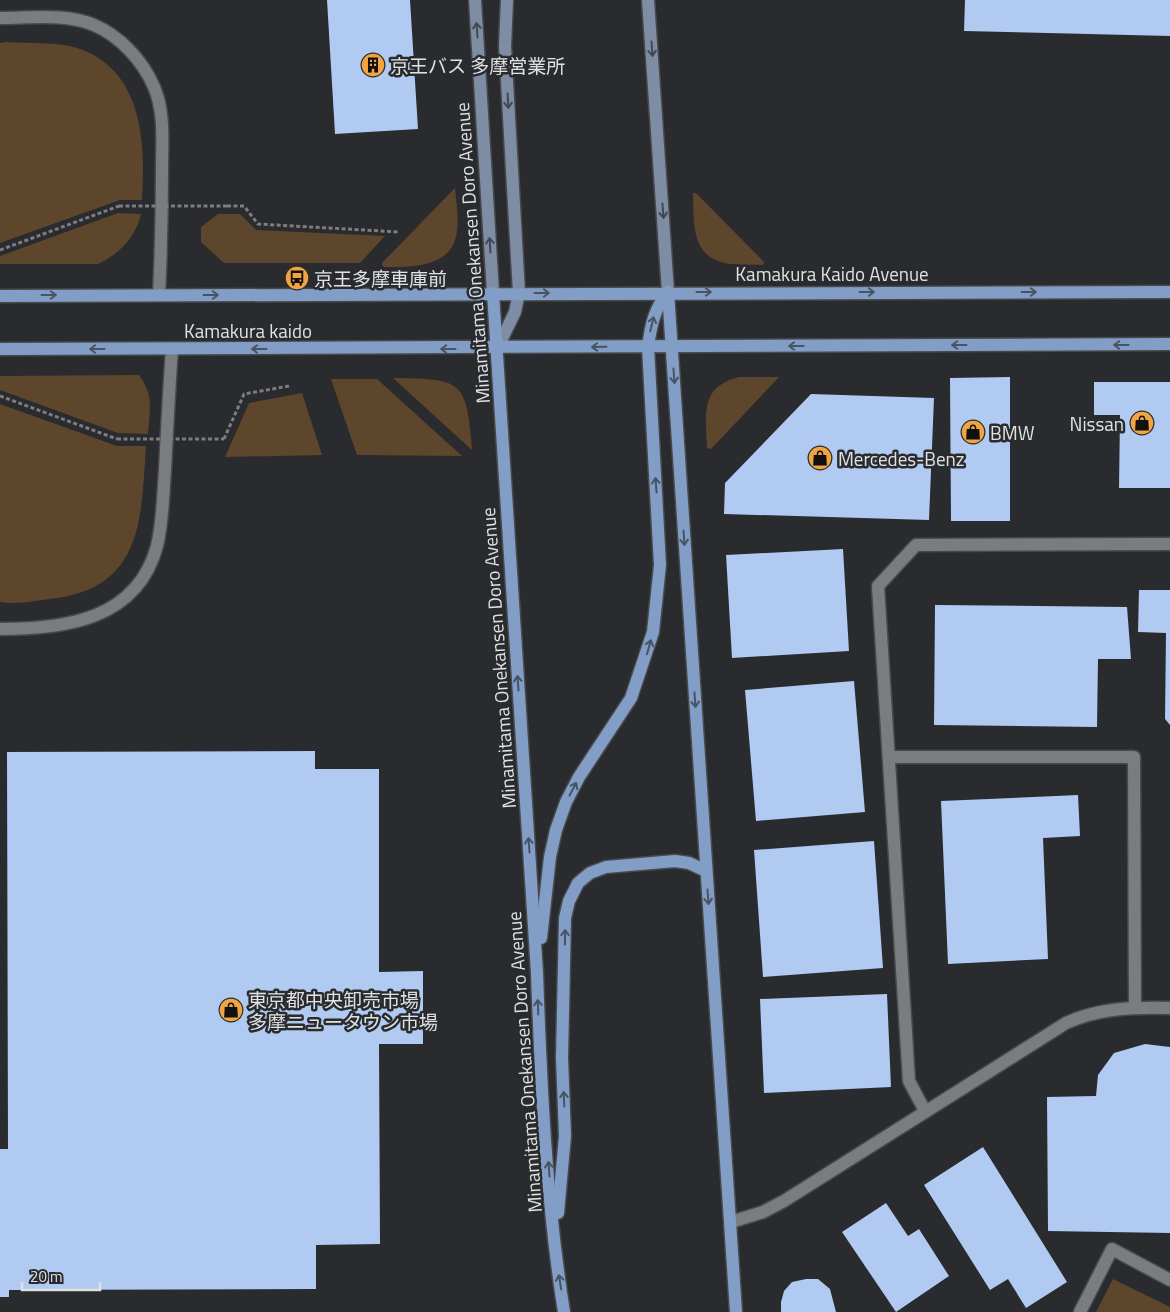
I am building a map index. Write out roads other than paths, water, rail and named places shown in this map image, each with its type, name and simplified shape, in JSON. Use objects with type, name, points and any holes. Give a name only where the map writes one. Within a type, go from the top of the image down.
[{"type":"main road","name":"Minamitama Onekansen Doro Avenue","points":[[475,0],[537,973],[540,1057],[555,1253],[564,1312]]},
{"type":"main road","points":[[507,0],[505,46],[519,293],[516,312],[496,349],[648,346],[1170,344]]},
{"type":"main road","points":[[648,0],[736,1312]]},
{"type":"main road","points":[[537,973],[550,857],[556,830],[566,802],[579,777],[631,698],[653,632],[660,565],[648,346],[651,323],[659,304],[668,292]]},
{"type":"main road","name":"Kamakura Kaido Avenue","points":[[493,293],[1170,292]]},
{"type":"main road","name":"Kamakura kaido","points":[[0,296],[493,293]]},
{"type":"main road","name":"Kamakura kaido","points":[[0,349],[496,349]]},
{"type":"main road","points":[[555,1253],[565,1136],[562,1058],[565,918],[568,901],[578,883],[590,873],[606,867],[676,861],[689,863],[706,871]]},
{"type":"street","points":[[0,18],[48,18],[93,24],[110,34],[143,67],[154,88],[162,121],[159,295]]},
{"type":"street","points":[[0,629],[60,626],[85,621],[106,611],[128,594],[145,573],[156,548],[162,519],[172,349]]},
{"type":"street","points":[[925,1111],[909,1081],[878,586],[916,545],[1170,544]]},
{"type":"street","points":[[890,757],[1134,757],[1135,1007]]},
{"type":"street","points":[[731,1222],[763,1212],[784,1201],[1066,1023],[1082,1016],[1135,1007],[1170,1008]]},
{"type":"street","points":[[1080,1312],[1112,1249],[1170,1280]]},
{"type":"place","name":"京王バス 多摩営業所","points":[[373,65]]},
{"type":"place","name":"京王多摩車庫前","points":[[297,278]]},
{"type":"place","name":"Nissan","points":[[1142,423]]},
{"type":"place","name":"BMW","points":[[973,432]]},
{"type":"place","name":"Mercedes-Benz","points":[[820,458]]},
{"type":"place","name":"東京都中央卸売市場 多摩ニュータウン市場","points":[[231,1010]]}]
